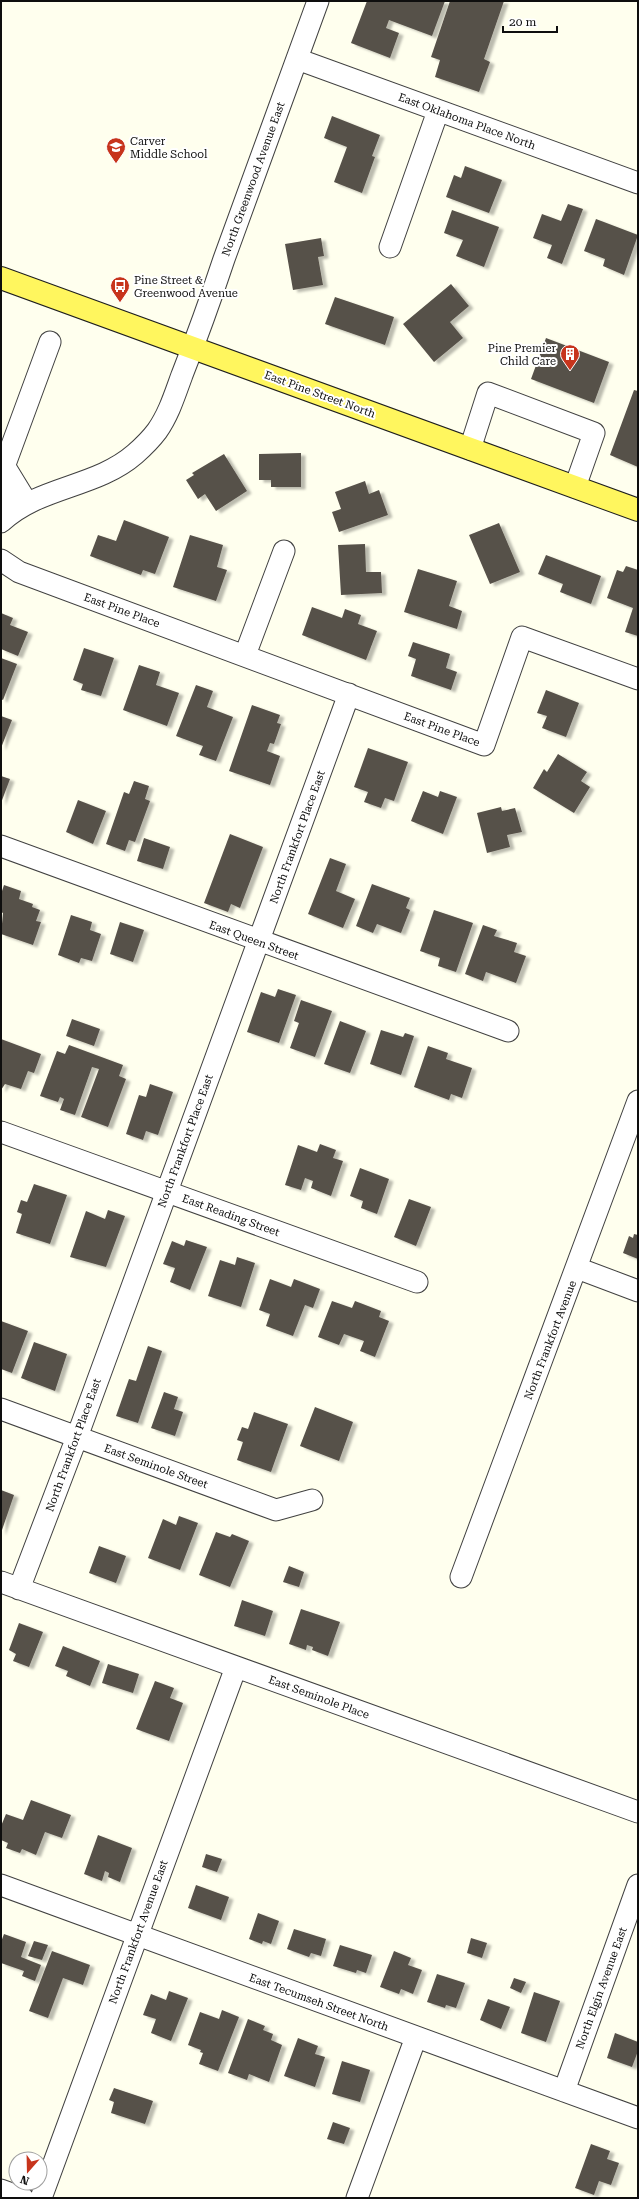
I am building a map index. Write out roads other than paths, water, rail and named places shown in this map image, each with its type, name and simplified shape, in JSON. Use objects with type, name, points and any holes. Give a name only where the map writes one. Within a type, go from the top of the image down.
[{"type":"main road","name":"East Pine Street North","points":[[1,278],[638,510]]},
{"type":"street","name":"North Greenwood Avenue East","points":[[13,513],[99,477],[121,465],[136,454],[157,431],[168,413],[318,1]]},
{"type":"street","name":"East Oklahoma Place North","points":[[297,60],[638,183]]},
{"type":"street","points":[[390,247],[438,111]]},
{"type":"street","points":[[13,513],[3,471],[50,342]]},
{"type":"street","points":[[470,449],[488,393],[594,433],[575,487]]},
{"type":"street","points":[[1,491],[13,513]]},
{"type":"street","points":[[245,655],[284,551]]},
{"type":"street","name":"East Pine Place","points":[[1,560],[20,572],[484,745],[522,637],[638,680]]},
{"type":"street","name":"North Frankfort Place East","points":[[10,1585],[77,1437],[349,694]]},
{"type":"street","name":"East Queen Street","points":[[1,846],[258,942],[508,1031]]},
{"type":"street","name":"North Frankfort Avenue","points":[[461,1577],[638,1101]]},
{"type":"street","name":"East Reading Street","points":[[1,1132],[417,1282]]},
{"type":"street","points":[[577,1268],[638,1291]]},
{"type":"street","name":"East Seminole Street","points":[[1,1409],[276,1510],[312,1500]]},
{"type":"street","name":"East Seminole Place","points":[[10,1585],[638,1812]]},
{"type":"street","name":"North Frankfort Avenue East","points":[[41,2198],[236,1667]]},
{"type":"street","name":"East Tecumseh Street North","points":[[1,1885],[638,2118]]},
{"type":"street","name":"North Elgin Avenue East","points":[[564,2091],[638,1885]]},
{"type":"street","points":[[357,2198],[416,2037]]},
{"type":"street","points":[[1,2190],[23,2198]]},
{"type":"place","name":"Carver Middle School","points":[[116,164]]},
{"type":"place","name":"Pine Street & Greenwood Avenue","points":[[120,303]]},
{"type":"place","name":"Pine Premier Child Care","points":[[570,371]]}]
